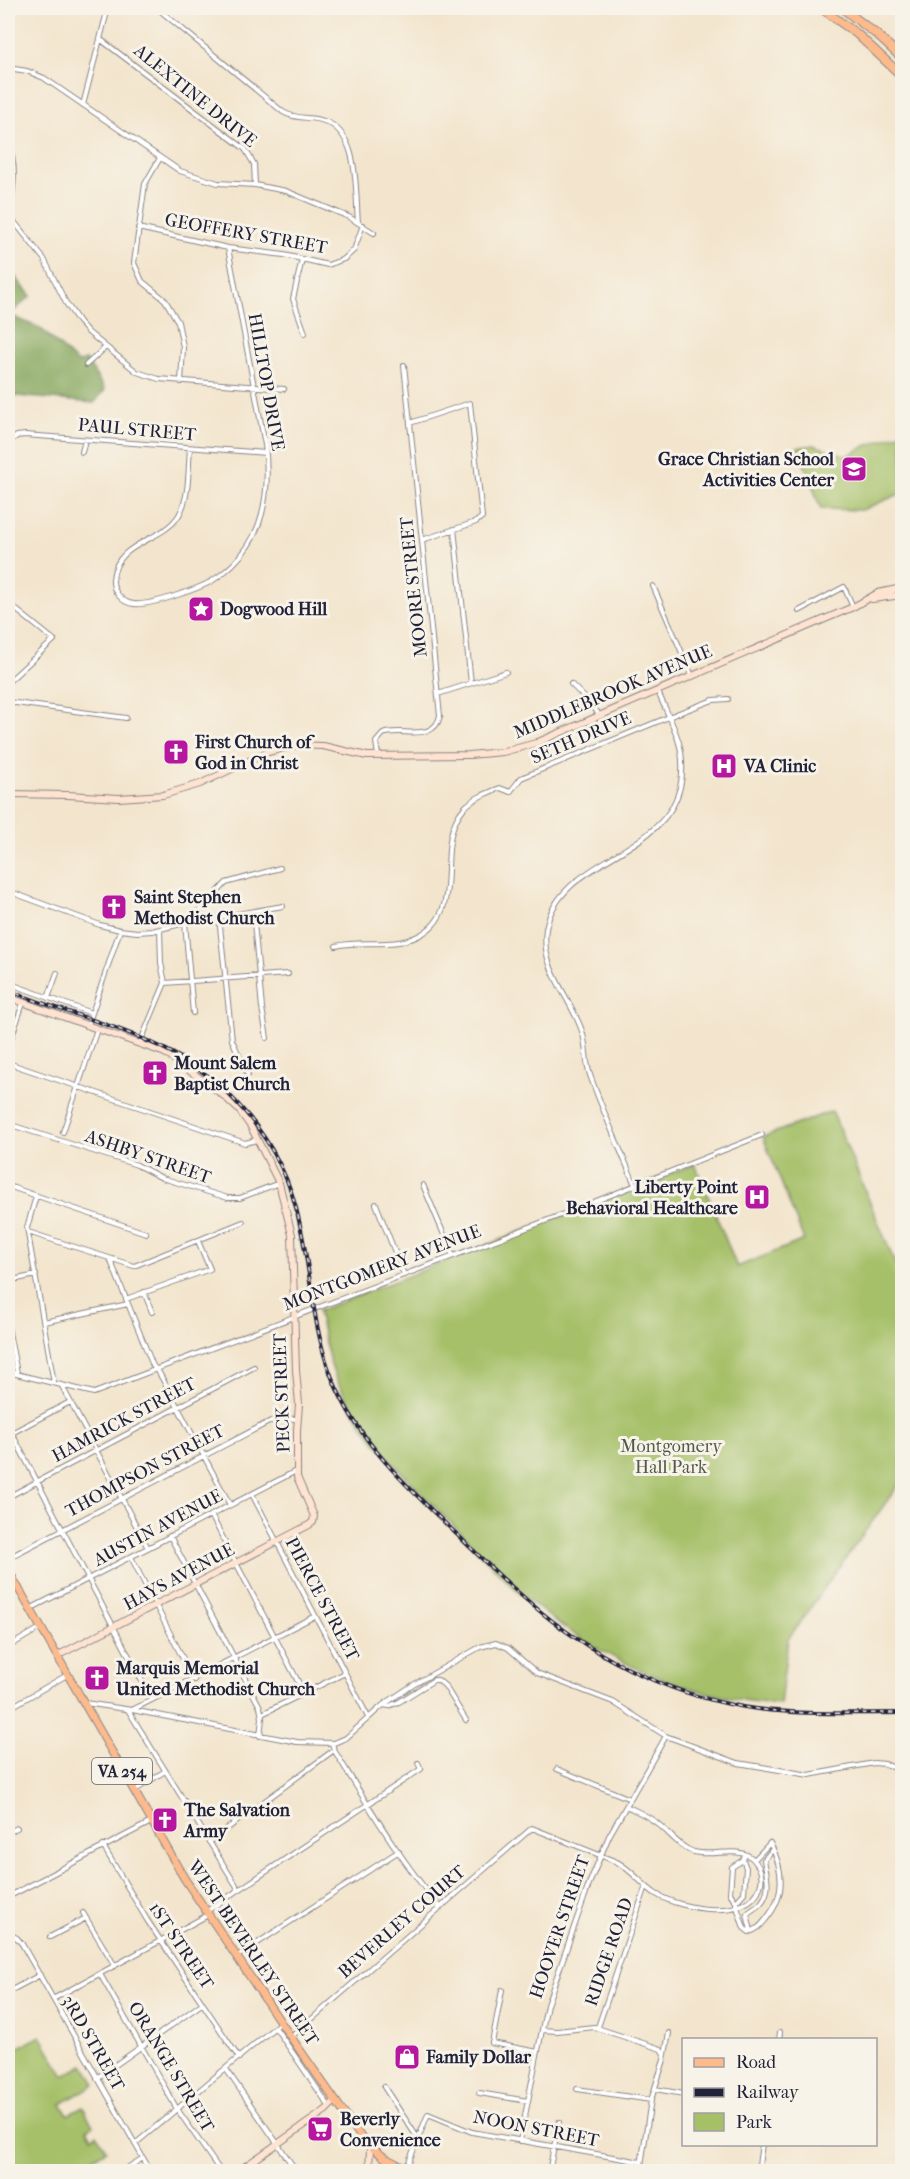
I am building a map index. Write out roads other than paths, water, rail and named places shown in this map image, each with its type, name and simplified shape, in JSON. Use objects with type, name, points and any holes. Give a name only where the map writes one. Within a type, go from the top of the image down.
[{"type":"highway","points":[[821,8],[857,33],[903,76]]},
{"type":"highway","points":[[842,8],[903,58]]},
{"type":"main road","name":"WEST BEVERLEY STREET","points":[[8,1570],[11,1583],[30,1609],[151,1822],[278,2025],[291,2038],[332,2104],[357,2133],[385,2158],[410,2170]]},
{"type":"street","points":[[83,105],[108,8]]},
{"type":"street","points":[[157,8],[283,112],[296,118],[322,120],[340,131],[350,146],[358,222]]},
{"type":"street","name":"ALEXTINE DRIVE","points":[[100,39],[245,149],[254,164],[255,185]]},
{"type":"street","points":[[8,68],[22,69],[38,75],[180,171],[203,180],[255,185],[286,191],[358,222],[374,233]]},
{"type":"street","points":[[8,143],[14,168],[8,215],[48,265],[73,315],[87,332],[142,374],[159,379],[284,389]]},
{"type":"street","points":[[160,158],[145,184],[134,252],[135,267],[142,281],[168,303],[178,322],[183,347],[182,382]]},
{"type":"street","name":"GEOFFERY STREET","points":[[138,228],[228,248],[328,265],[344,260],[356,245],[363,225]]},
{"type":"street","name":"HILLTOP DRIVE","points":[[190,448],[184,501],[179,514],[166,529],[132,548],[116,568],[113,579],[115,590],[121,598],[130,603],[138,604],[156,600],[200,587],[219,576],[236,561],[252,540],[261,518],[266,487],[266,453],[228,248]]},
{"type":"street","points":[[302,259],[293,299],[305,333]]},
{"type":"street","points":[[86,365],[106,347]]},
{"type":"street","name":"MOORE STREET","points":[[378,755],[376,742],[382,734],[426,732],[434,728],[439,718],[405,365]]},
{"type":"street","points":[[410,423],[470,403],[482,516],[479,520],[422,540]]},
{"type":"street","name":"PAUL STREET","points":[[8,442],[17,436],[25,435],[266,453]]},
{"type":"street","points":[[82,452],[85,440]]},
{"type":"street","points":[[454,529],[471,683]]},
{"type":"street","points":[[653,586],[692,677]]},
{"type":"street","points":[[800,611],[844,587],[853,607]]},
{"type":"street","name":"MIDDLEBROOK AVENUE","points":[[8,795],[119,798],[163,795],[200,784],[264,754],[296,745],[319,745],[361,755],[469,755],[502,752],[528,746],[853,607],[878,593],[903,588]]},
{"type":"street","name":"MIDDLEBROOK AVENUE","points":[[869,600],[903,595]]},
{"type":"street","points":[[8,603],[54,640],[9,678]]},
{"type":"street","points":[[438,694],[506,672]]},
{"type":"street","points":[[571,684],[593,706],[599,716]]},
{"type":"street","points":[[635,1185],[591,1078],[581,1029],[549,965],[545,938],[550,916],[563,893],[575,882],[649,834],[670,809],[682,767],[679,744],[658,692]]},
{"type":"street","name":"SETH DRIVE","points":[[336,946],[346,943],[404,941],[421,934],[430,927],[441,913],[446,900],[452,828],[459,815],[472,801],[500,788],[510,792],[520,778],[713,700],[728,699]]},
{"type":"street","points":[[8,702],[126,718]]},
{"type":"street","points":[[185,923],[202,909],[226,883],[280,868]]},
{"type":"street","points":[[8,891],[120,930],[142,932],[283,906]]},
{"type":"street","points":[[253,912],[267,1038]]},
{"type":"street","points":[[219,917],[232,1043],[248,1075]]},
{"type":"street","points":[[185,923],[193,1013]]},
{"type":"street","points":[[140,1042],[164,983],[160,929]]},
{"type":"street","points":[[87,1025],[120,930]]},
{"type":"street","points":[[48,998],[57,973]]},
{"type":"street","points":[[164,983],[288,974]]},
{"type":"street","points":[[8,983],[92,1013]]},
{"type":"street","name":"PECK STREET","points":[[8,997],[140,1042],[168,1054],[213,1086],[239,1110],[257,1139],[279,1183],[292,1239],[299,1404],[298,1482],[313,1513],[313,1522]]},
{"type":"street","points":[[8,1048],[23,1003]]},
{"type":"street","points":[[63,1132],[97,1028]]},
{"type":"street","points":[[8,1063],[245,1143],[257,1139]]},
{"type":"street","name":"ASHBY STREET","points":[[8,1124],[137,1166],[162,1178],[228,1198],[240,1198],[279,1183]]},
{"type":"street","name":"MONTGOMERY AVENUE","points":[[8,1372],[94,1393],[762,1135]]},
{"type":"street","points":[[423,1185],[453,1256]]},
{"type":"street","points":[[8,1186],[146,1233]]},
{"type":"street","points":[[36,1196],[27,1224],[54,1383]]},
{"type":"street","points":[[376,1204],[404,1275]]},
{"type":"street","points":[[28,1232],[134,1266],[243,1222]]},
{"type":"street","points":[[126,1299],[210,1269],[198,1241]]},
{"type":"street","points":[[110,1259],[155,1369],[230,1505]]},
{"type":"street","points":[[8,1281],[36,1275]]},
{"type":"street","points":[[144,1292],[152,1312]]},
{"type":"street","points":[[44,1322],[128,1304]]},
{"type":"street","points":[[8,1327],[17,1374]]},
{"type":"street","name":"HAMRICK STREET","points":[[8,1497],[254,1367]]},
{"type":"street","points":[[62,1385],[148,1548]]},
{"type":"street","points":[[9,1434],[70,1402]]},
{"type":"street","name":"THOMPSON STREET","points":[[8,1558],[271,1421],[280,1418],[298,1420]]},
{"type":"street","points":[[8,1426],[9,1434],[90,1579],[152,1700]]},
{"type":"street","name":"AUSTIN AVENUE","points":[[30,1609],[298,1470]]},
{"type":"street","name":"PIERCE STREET","points":[[252,1494],[368,1717]]},
{"type":"street","points":[[211,1515],[304,1694]]},
{"type":"street","name":"HAYS AVENUE","points":[[57,1656],[313,1522]]},
{"type":"street","points":[[170,1536],[262,1714],[260,1736]]},
{"type":"street","points":[[131,1557],[194,1680]]},
{"type":"street","points":[[130,1710],[194,1680],[315,1616]]},
{"type":"street","points":[[8,1647],[41,1628]]},
{"type":"street","points":[[84,1703],[297,1742],[332,1743],[342,1740],[383,1705],[440,1668],[480,1647],[499,1643],[508,1647],[537,1673],[613,1702],[666,1736],[738,1763],[818,1775],[874,1763],[903,1770]]},
{"type":"street","points":[[262,1714],[345,1673]]},
{"type":"street","points":[[8,1709],[68,1675]]},
{"type":"street","points":[[383,1705],[389,1706],[399,1702],[434,1680],[438,1680],[445,1686],[466,1720]]},
{"type":"street","points":[[130,1710],[239,1890]]},
{"type":"street","name":"HOOVER STREET","points":[[520,2141],[548,2000],[599,1855],[666,1736]]},
{"type":"street","points":[[332,1743],[334,1750],[368,1804],[423,1886],[440,1907]]},
{"type":"street","points":[[209,1842],[334,1750]]},
{"type":"street","points":[[53,1999],[161,1941],[207,1913],[421,1769],[417,1763]]},
{"type":"street","points":[[557,1769],[630,1799]]},
{"type":"street","points":[[134,1791],[165,1771]]},
{"type":"street","points":[[599,1855],[629,1869],[657,1894],[680,1904],[713,1909],[736,1905],[751,1900],[761,1885],[760,1870],[754,1860],[745,1854],[735,1852],[711,1855],[689,1850],[654,1821],[626,1806]]},
{"type":"street","points":[[8,1897],[151,1822]]},
{"type":"street","points":[[8,1833],[17,1828]]},
{"type":"street","name":"BEVERLEY COURT","points":[[291,2038],[532,1828],[599,1855]]},
{"type":"street","points":[[743,1860],[732,1867],[730,1893],[744,1928],[752,1931],[757,1930],[766,1919],[779,1897],[780,1869],[771,1842],[754,1860]]},
{"type":"street","name":"1ST STREET","points":[[103,1846],[161,1941],[239,2058]]},
{"type":"street","points":[[752,1931],[747,1914],[761,1903],[765,1894],[768,1879],[764,1860],[773,1849]]},
{"type":"street","points":[[236,1957],[399,1851]]},
{"type":"street","points":[[736,1905],[744,1893],[746,1868],[743,1860],[745,1854]]},
{"type":"street","name":"RIDGE ROAD","points":[[598,2027],[646,1886]]},
{"type":"street","points":[[83,1913],[115,1966]]},
{"type":"street","points":[[50,1937],[86,1918]]},
{"type":"street","name":"3RD STREET","points":[[8,1933],[21,1943],[151,2172]]},
{"type":"street","name":"ORANGE STREET","points":[[100,1974],[177,2109],[221,2172]]},
{"type":"street","points":[[8,1992],[40,1975]]},
{"type":"street","points":[[502,1990],[492,2043],[538,2052]]},
{"type":"street","points":[[98,2078],[203,2003]]},
{"type":"street","points":[[135,2144],[278,2025]]},
{"type":"street","name":"WEST BEVERLEY STREET","points":[[278,2025],[332,2104]]},
{"type":"street","points":[[542,2030],[598,2027],[661,2049],[664,2055]]},
{"type":"street","points":[[779,2038],[780,2032]]},
{"type":"street","points":[[640,2172],[651,2100],[660,2077],[669,2033]]},
{"type":"street","points":[[226,2069],[297,2172]]},
{"type":"street","points":[[384,2087],[418,2138],[410,2170]]},
{"type":"street","points":[[577,2089],[651,2100]]},
{"type":"street","points":[[655,2089],[682,2094]]},
{"type":"street","points":[[479,2093],[528,2102]]},
{"type":"street","points":[[237,2172],[332,2104]]},
{"type":"street","name":"NOON STREET","points":[[418,2138],[428,2114],[472,2132],[641,2162]]},
{"type":"street","points":[[549,2172],[559,2122]]},
{"type":"street","points":[[758,2172],[762,2146]]},
{"type":"street","points":[[369,2172],[370,2147]]},
{"type":"street","points":[[121,2172],[143,2158]]},
{"type":"railway","points":[[8,990],[130,1033],[159,1046],[187,1061],[213,1080],[249,1116],[269,1144],[291,1191],[304,1243],[323,1350],[338,1391],[350,1413],[378,1454],[412,1491],[505,1581],[541,1612],[590,1647],[616,1662],[643,1676],[699,1696],[728,1704],[775,1711],[902,1713]]},
{"type":"place","name":"Grace Christian School Activities Center","points":[[854,469]]},
{"type":"place","name":"Dogwood Hill","points":[[201,609]]},
{"type":"place","name":"First Church of God in Christ","points":[[176,752]]},
{"type":"place","name":"VA Clinic","points":[[724,766]]},
{"type":"place","name":"Saint Stephen Methodist Church","points":[[114,907]]},
{"type":"place","name":"Mount Salem Baptist Church","points":[[155,1073]]},
{"type":"place","name":"Liberty Point Behavioral Healthcare","points":[[757,1197]]},
{"type":"place","name":"Marquis Memorial United Methodist Church","points":[[97,1678]]},
{"type":"place","name":"The Salvation Army","points":[[165,1820]]},
{"type":"place","name":"Family Dollar","points":[[407,2057]]},
{"type":"place","name":"Beverly Convenience","points":[[320,2129]]},
{"type":"park label","name":"Montgomery Hall Park","points":[[671,1456]]}]
